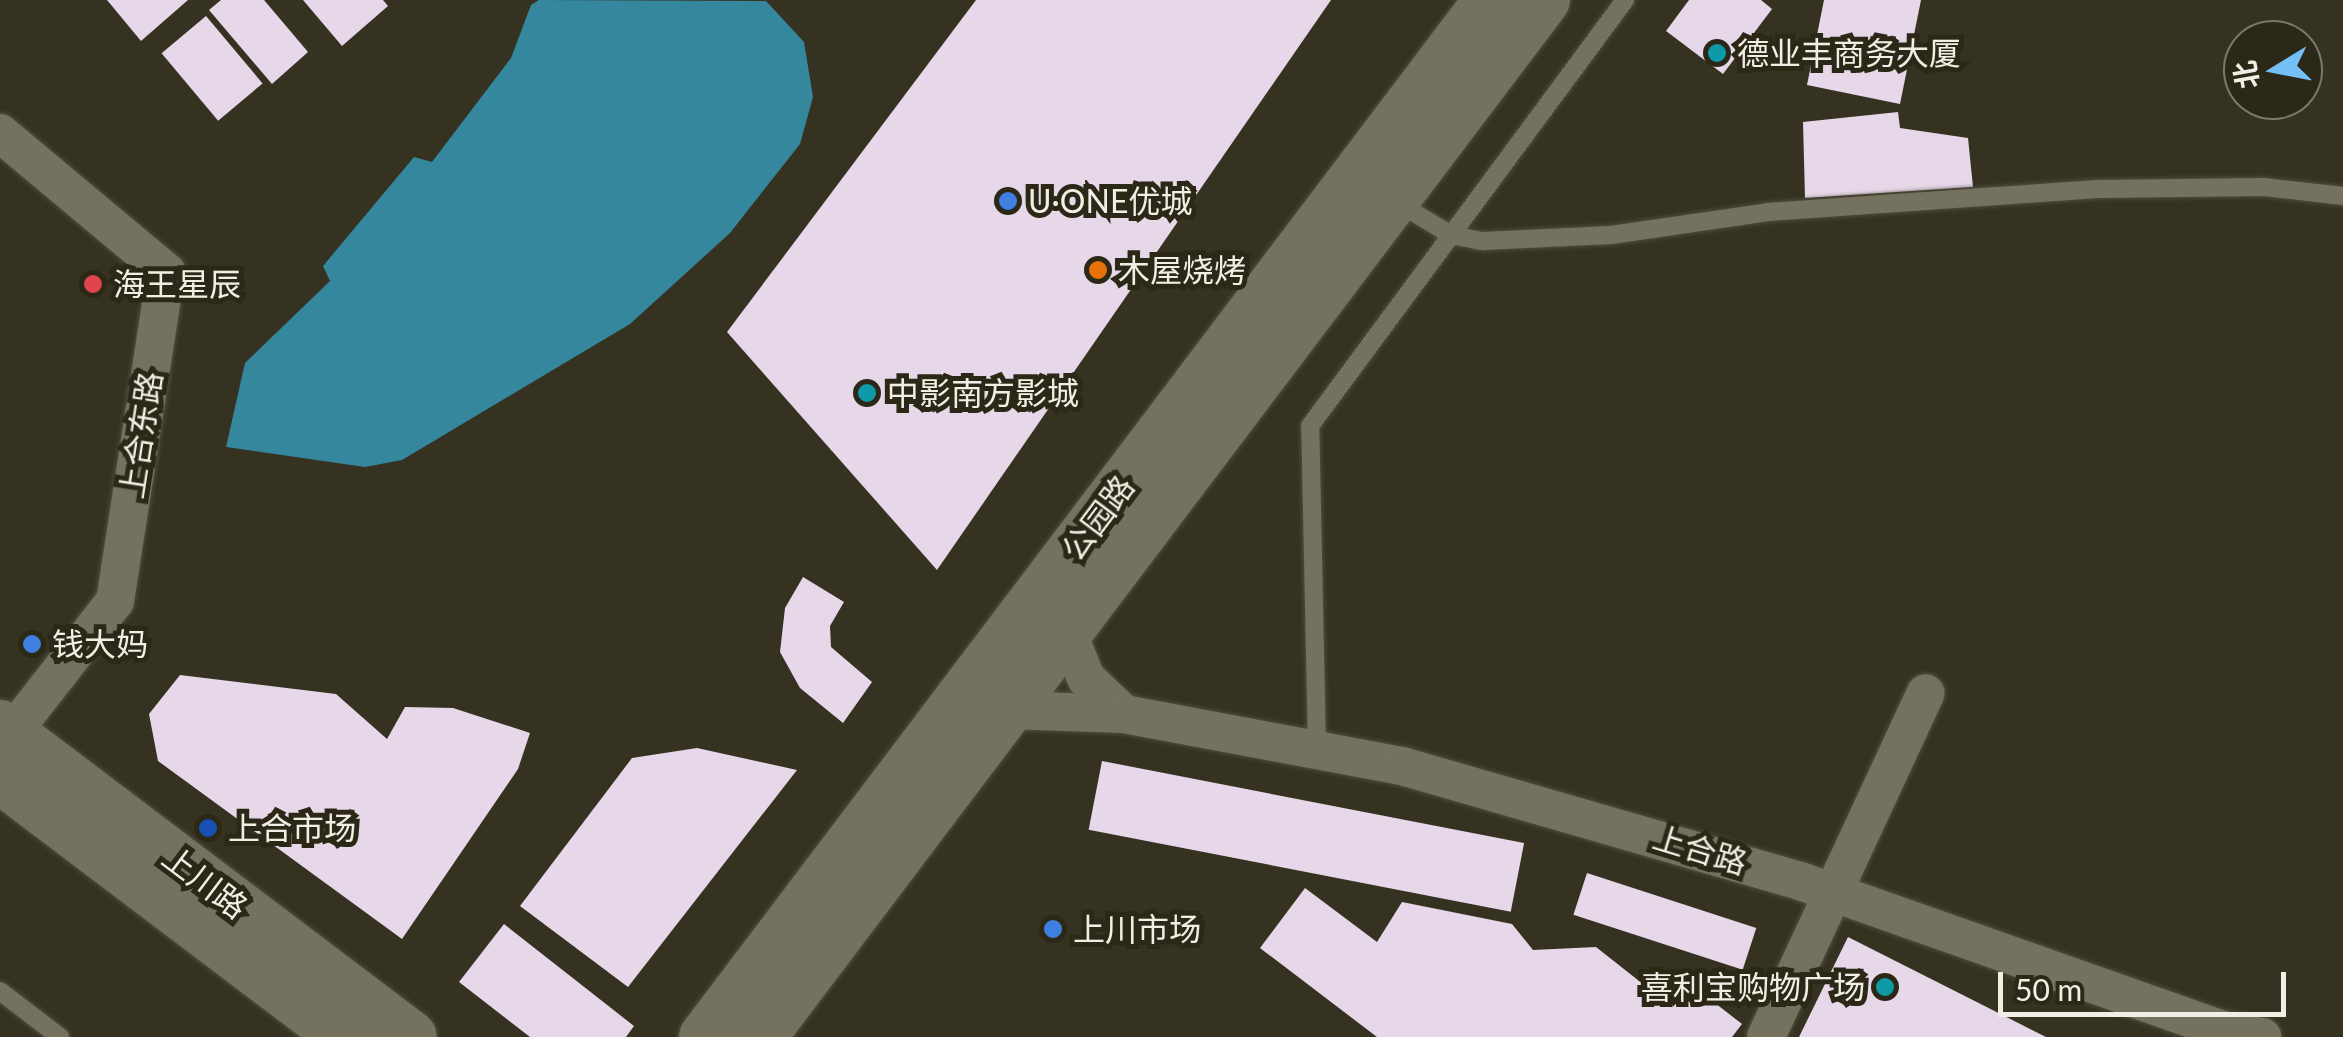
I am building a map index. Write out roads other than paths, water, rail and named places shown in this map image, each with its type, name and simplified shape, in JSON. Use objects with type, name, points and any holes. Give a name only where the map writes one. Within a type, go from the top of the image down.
[{"type":"main road","name":"公园路","points":[[705,1037],[1490,0]]},
{"type":"main road","name":"公园路","points":[[760,1037],[1544,0]]},
{"type":"main road","name":"上川路","points":[[3,753],[344,1037]]},
{"type":"main road","name":"上川路","points":[[3,753],[411,1037]]},
{"type":"street","name":"上合东路","points":[[0,133],[166,272],[115,601],[3,753]]},
{"type":"street","points":[[1067,631],[1086,678],[1124,714]]},
{"type":"street","points":[[1766,1037],[1926,693]]},
{"type":"street","name":"上合路","points":[[1007,710],[1124,714],[1317,748],[1586,814],[1833,892],[2223,1030],[2262,1037]]},
{"type":"lane","points":[[1317,748],[1310,426],[1625,0]]},
{"type":"lane","points":[[1393,200],[1451,235],[1483,241],[1611,234],[1768,212],[2098,189],[2264,187],[2343,196]]},
{"type":"lane","points":[[0,991],[60,1037]]},
{"type":"water","points":[[539,0],[766,1],[804,42],[813,97],[800,144],[730,233],[630,324],[402,460],[365,467],[226,447],[245,363],[330,281],[323,266],[414,157],[432,162],[511,58],[531,5]]},
{"type":"place","name":"德业丰商务大厦","points":[[1717,53]]},
{"type":"place","name":"U·ONE优城","points":[[1008,201]]},
{"type":"place","name":"木屋烧烤","points":[[1098,270]]},
{"type":"place","name":"海王星辰","points":[[93,284]]},
{"type":"place","name":"中影南方影城","points":[[867,393]]},
{"type":"place","name":"钱大妈","points":[[32,644]]},
{"type":"place","name":"上合市场","points":[[208,828]]},
{"type":"place","name":"上川市场","points":[[1053,929]]},
{"type":"place","name":"喜利宝购物广场","points":[[1885,987]]}]
